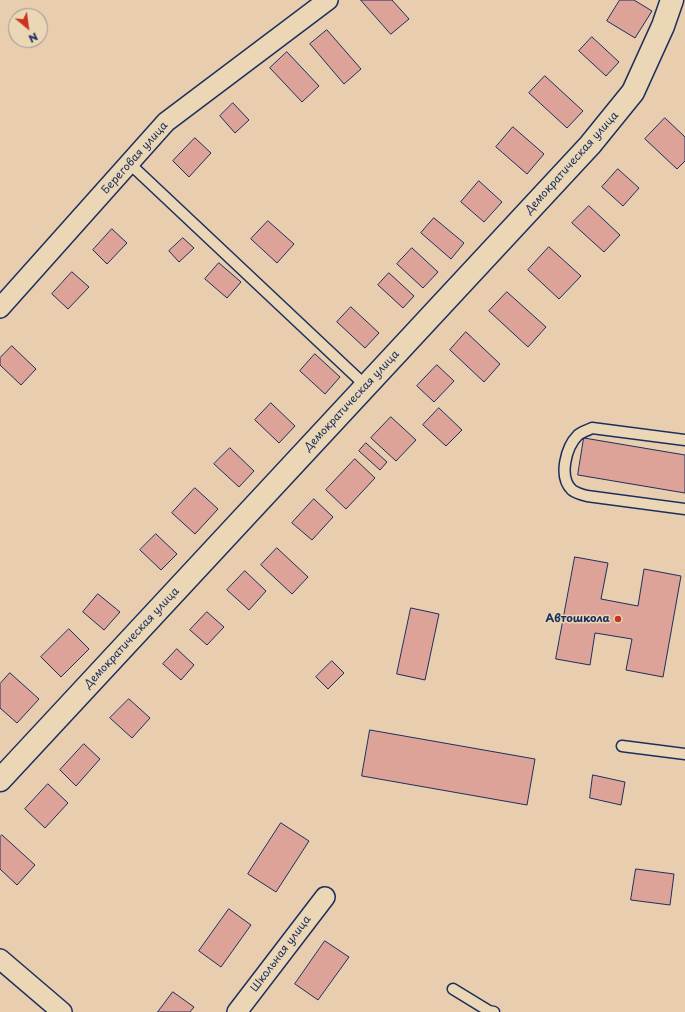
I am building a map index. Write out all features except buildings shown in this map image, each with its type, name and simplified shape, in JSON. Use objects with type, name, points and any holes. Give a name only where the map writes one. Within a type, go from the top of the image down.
[{"type":"street","name":"Береговая улица","points":[[0,308],[166,122],[328,0]]},
{"type":"street","name":"Демократическая улица","points":[[0,780],[590,144],[633,92],[663,26],[672,0]]},
{"type":"street","name":"Школьная улица","points":[[237,1012],[325,897]]},
{"type":"street","points":[[0,959],[62,1012]]},
{"type":"lane","points":[[129,163],[366,386]]},
{"type":"lane","points":[[685,440],[592,428],[579,434],[570,444],[565,465],[566,479],[572,490],[587,496],[685,509]]},
{"type":"lane","points":[[622,746],[685,754]]},
{"type":"lane","points":[[454,989],[489,1011],[494,1012]]},
{"type":"place","name":"Автошкола","points":[[618,619]]}]
